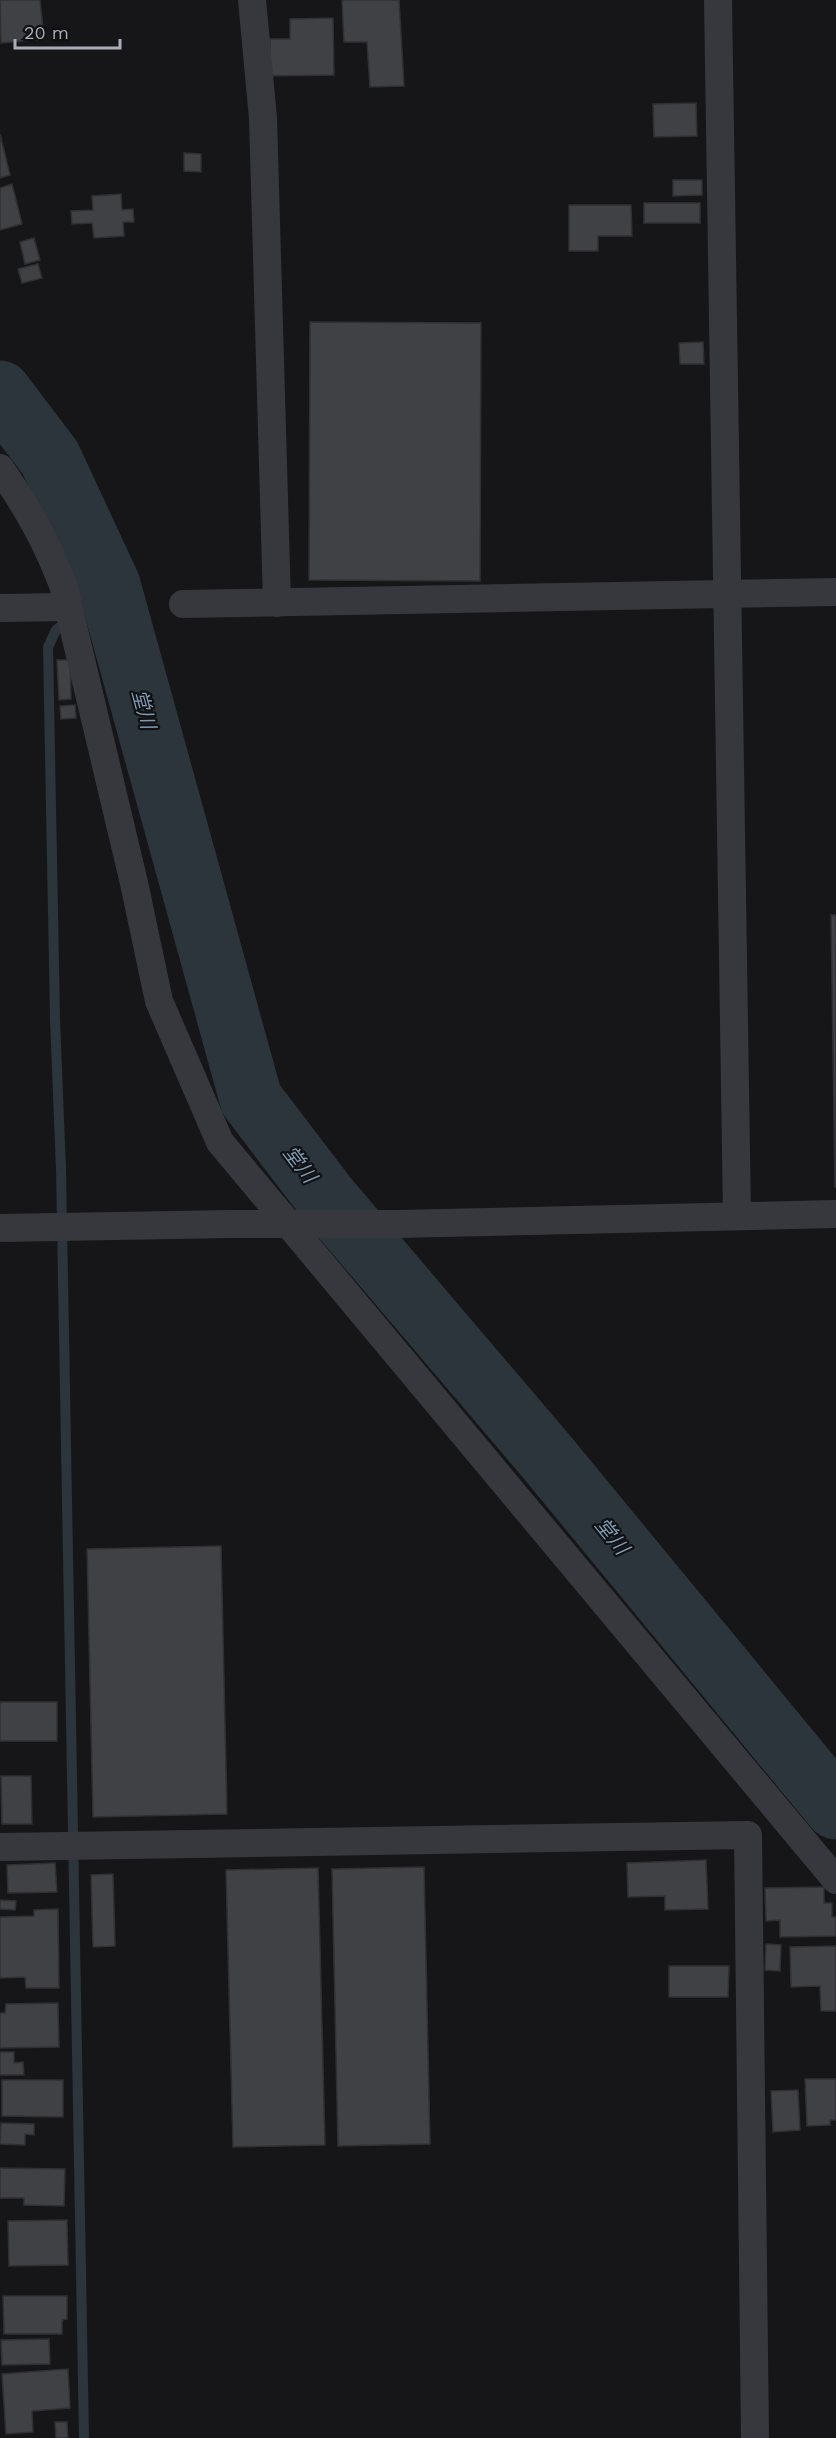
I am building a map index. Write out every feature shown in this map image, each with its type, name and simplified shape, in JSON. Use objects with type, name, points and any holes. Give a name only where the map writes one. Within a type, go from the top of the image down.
[{"type":"street","points":[[252,0],[263,118],[277,603]]},
{"type":"street","points":[[718,0],[737,1215]]},
{"type":"street","points":[[0,468],[28,508],[50,552],[64,588],[134,883],[159,1001],[220,1142],[836,1880]]},
{"type":"street","points":[[183,604],[836,592]]},
{"type":"street","points":[[0,608],[67,607]]},
{"type":"street","points":[[0,1228],[397,1224],[836,1214]]},
{"type":"street","points":[[0,1847],[748,1835],[783,1819]]},
{"type":"street","points":[[748,1835],[755,2438]]},
{"type":"building","points":[[0,0],[40,0],[44,39],[1,43]]},
{"type":"building","points":[[342,0],[399,0],[404,86],[370,87],[367,42],[344,42]]},
{"type":"building","points":[[333,18],[334,75],[270,76],[270,39],[290,39],[290,19]]},
{"type":"building","points":[[696,103],[697,136],[654,137],[653,104]]},
{"type":"building","points":[[0,134],[10,175],[0,178]]},
{"type":"building","points":[[184,153],[201,154],[201,172],[184,171]]},
{"type":"building","points":[[673,180],[702,180],[702,195],[673,196]]},
{"type":"building","points":[[12,184],[22,224],[0,230],[0,188]]},
{"type":"building","points":[[121,194],[122,210],[133,209],[134,222],[123,222],[124,236],[94,238],[92,223],[72,224],[71,211],[93,210],[92,196]]},
{"type":"building","points":[[644,203],[700,203],[700,223],[644,223]]},
{"type":"building","points":[[569,205],[631,205],[632,236],[598,236],[598,251],[569,251]]},
{"type":"building","points":[[34,238],[40,260],[25,264],[20,242]]},
{"type":"building","points":[[38,264],[42,278],[22,283],[18,269]]},
{"type":"building","points":[[310,322],[481,323],[480,581],[309,580]]},
{"type":"building","points":[[703,342],[704,364],[680,364],[679,343]]},
{"type":"building","points":[[57,660],[70,660],[71,699],[59,700]]},
{"type":"building","points":[[75,705],[76,718],[61,719],[60,706]]},
{"type":"building","points":[[831,915],[836,915],[836,1187],[835,1187]]},
{"type":"building","points":[[221,1546],[227,1814],[93,1817],[87,1549]]},
{"type":"building","points":[[0,1702],[57,1702],[57,1741],[0,1741]]},
{"type":"building","points":[[1,1776],[31,1776],[32,1824],[2,1824]]},
{"type":"building","points":[[706,1860],[708,1909],[665,1910],[665,1896],[628,1897],[627,1863]]},
{"type":"building","points":[[55,1863],[57,1892],[8,1893],[7,1865]]},
{"type":"building","points":[[424,1867],[430,2144],[338,2146],[332,1869]]},
{"type":"building","points":[[318,1868],[325,2145],[233,2147],[226,1870]]},
{"type":"building","points":[[113,1874],[115,1946],[93,1947],[91,1875]]},
{"type":"building","points":[[824,1887],[824,1903],[832,1903],[832,1917],[836,1917],[836,1936],[780,1937],[780,1920],[766,1921],[765,1888]]},
{"type":"building","points":[[0,1900],[16,1901],[15,1910],[0,1909]]},
{"type":"building","points":[[58,1909],[59,1988],[26,1988],[25,1977],[0,1978],[0,1917],[34,1916],[34,1910]]},
{"type":"building","points":[[766,1944],[781,1945],[780,1971],[765,1970]]},
{"type":"building","points":[[836,1946],[836,2011],[821,2011],[820,1986],[791,1987],[790,1947]]},
{"type":"building","points":[[669,1966],[729,1966],[728,1997],[669,1997]]},
{"type":"building","points":[[58,2003],[59,2047],[0,2048],[0,2013],[5,2013],[6,2004]]},
{"type":"building","points":[[0,2052],[14,2052],[14,2063],[23,2062],[24,2075],[0,2075]]},
{"type":"building","points":[[805,2079],[836,2079],[836,2120],[830,2120],[830,2125],[807,2126]]},
{"type":"building","points":[[2,2080],[63,2080],[63,2117],[2,2116]]},
{"type":"building","points":[[798,2090],[800,2130],[773,2132],[771,2091]]},
{"type":"building","points":[[1,2123],[34,2124],[34,2135],[25,2134],[25,2145],[0,2144]]},
{"type":"building","points":[[0,2168],[65,2169],[64,2206],[24,2205],[24,2198],[0,2198]]},
{"type":"building","points":[[67,2220],[68,2265],[9,2266],[8,2221]]},
{"type":"building","points":[[3,2296],[67,2296],[67,2319],[62,2320],[62,2334],[4,2334]]},
{"type":"building","points":[[49,2339],[50,2364],[2,2365],[1,2340]]},
{"type":"building","points":[[68,2369],[70,2408],[32,2411],[33,2432],[6,2434],[2,2374]]},
{"type":"building","points":[[55,2422],[67,2422],[68,2438],[56,2438]]},
{"type":"waterway","name":"堂川","points":[[0,392],[50,458],[109,585],[251,1099],[328,1200],[546,1456],[836,1808]]},
{"type":"waterway","points":[[84,2438],[61,1169],[55,1019],[48,647],[56,630],[109,585]]}]
